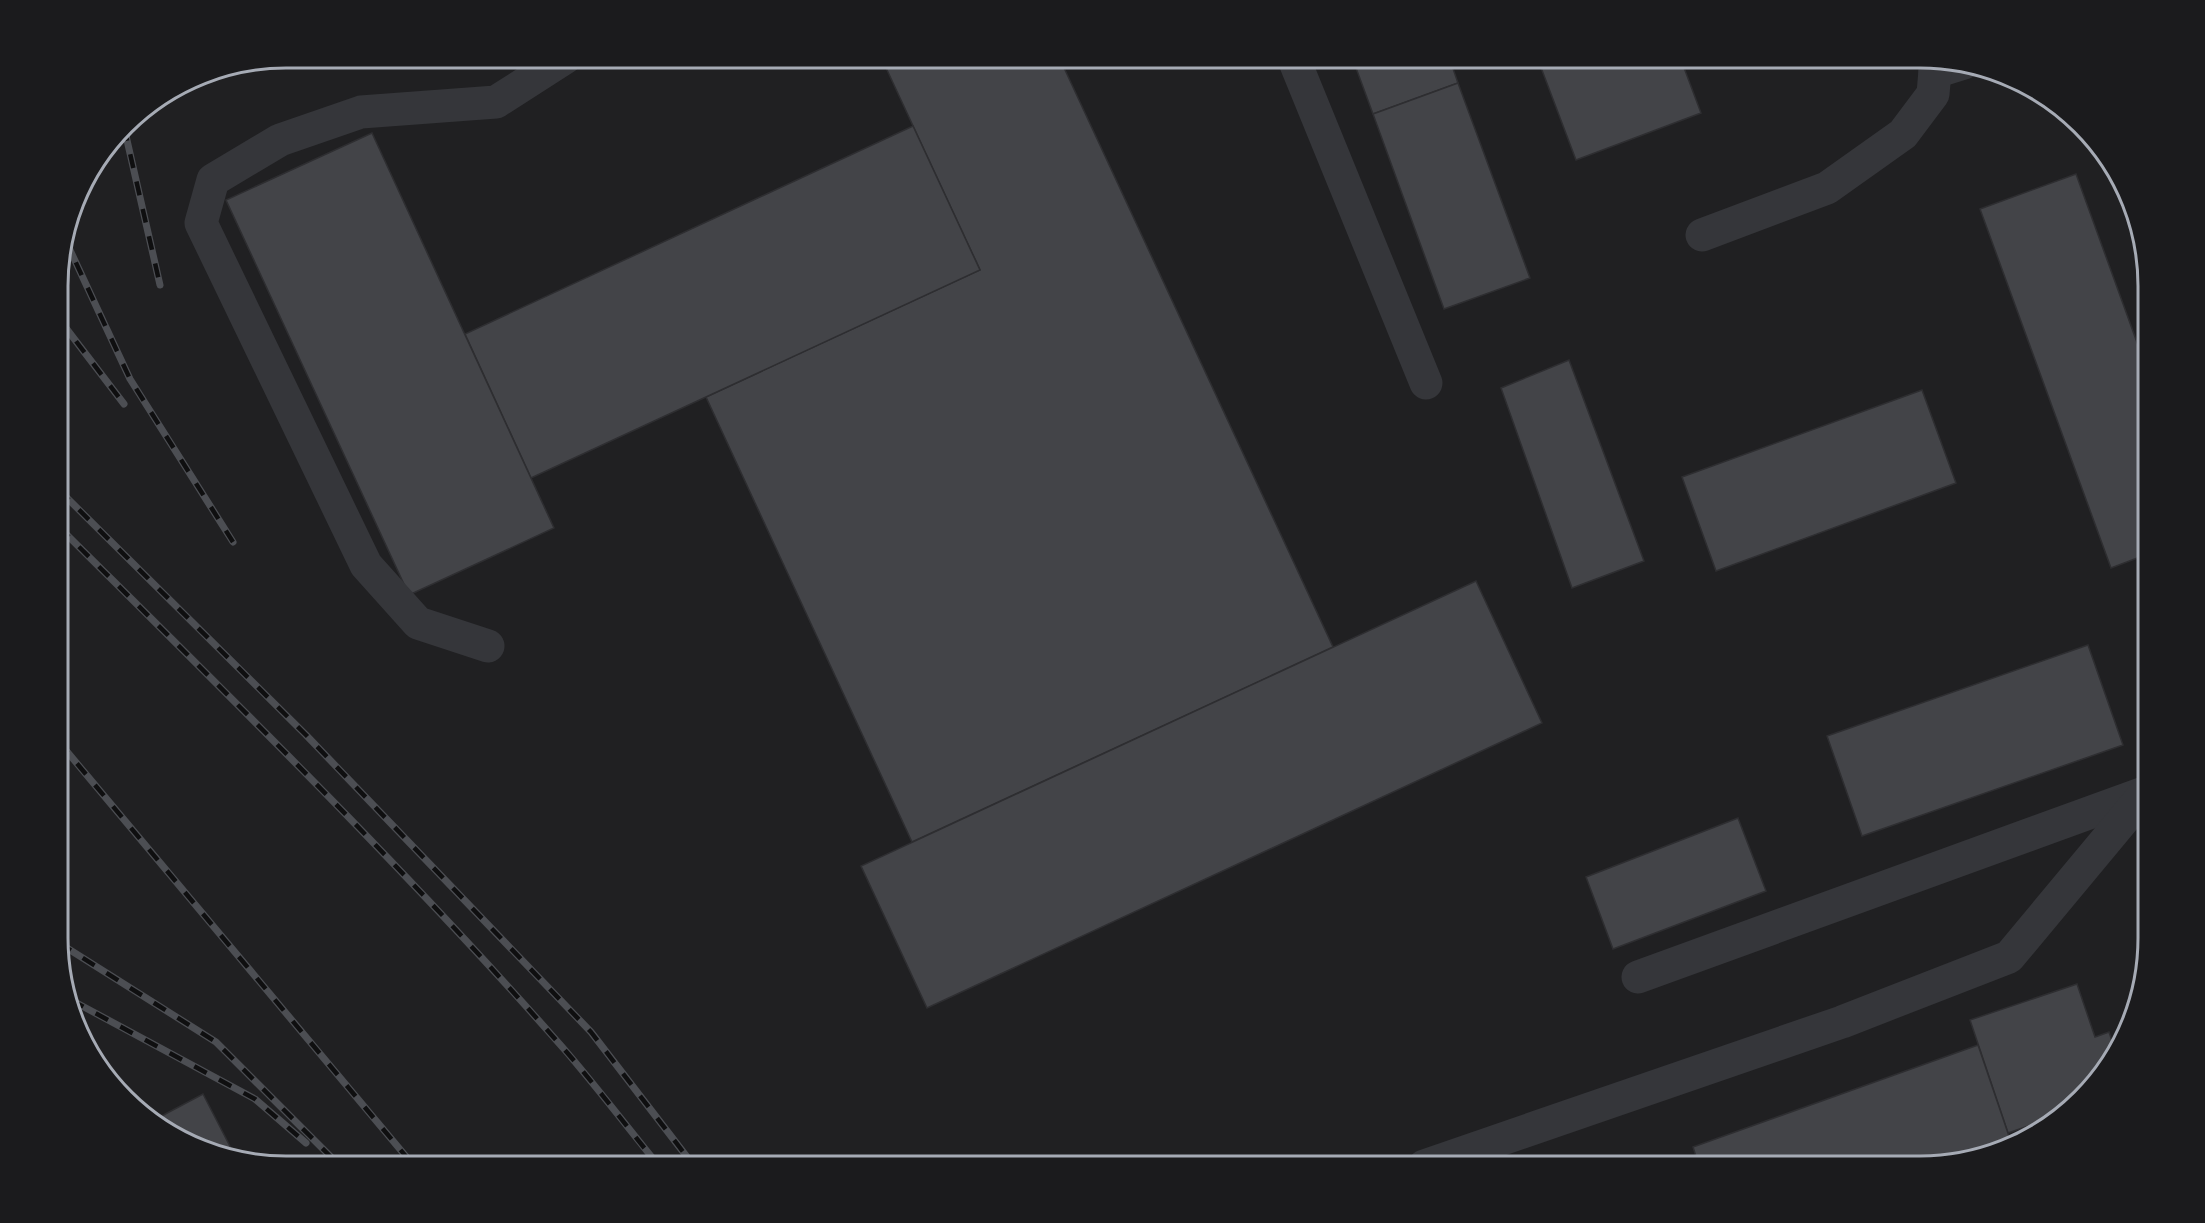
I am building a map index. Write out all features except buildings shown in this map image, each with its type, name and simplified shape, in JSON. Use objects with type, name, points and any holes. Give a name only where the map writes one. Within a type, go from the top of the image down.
[{"type":"lane","points":[[488,646],[417,623],[366,565],[201,223],[213,180],[280,140],[361,112],[496,102],[549,68]]},
{"type":"lane","points":[[1297,68],[1426,383]]},
{"type":"lane","points":[[1702,235],[1827,188],[1903,134],[1933,94],[1943,69]]},
{"type":"lane","points":[[1638,977],[2138,795]]},
{"type":"lane","points":[[1453,1156],[1842,1022],[2009,957],[2138,800]]},
{"type":"shaded area","points":[[271,68],[1934,68],[1976,75],[2016,90],[2041,104],[2063,121],[2084,142],[2101,164],[2126,215],[2136,257],[2138,285],[2138,938],[2136,966],[2130,994],[2115,1034],[2101,1059],[2084,1081],[2063,1102],[2041,1119],[1990,1144],[1948,1154],[1920,1156],[285,1156],[257,1154],[229,1148],[189,1133],[164,1119],[142,1102],[121,1081],[104,1059],[79,1008],[69,966],[69,257],[79,215],[90,189],[104,164],[131,131],[164,104],[202,84],[229,75]]},
{"type":"railway","points":[[126,136],[160,285]]},
{"type":"railway","points":[[70,251],[130,379],[233,542]]},
{"type":"railway","points":[[68,331],[124,404]]},
{"type":"railway","points":[[68,499],[306,735],[591,1032],[686,1156]]},
{"type":"railway","points":[[68,536],[316,784],[442,915],[564,1049],[651,1156]]},
{"type":"railway","points":[[68,753],[406,1156]]},
{"type":"railway","points":[[68,949],[216,1042],[330,1156]]},
{"type":"railway","points":[[78,1004],[255,1099],[306,1143]]}]
